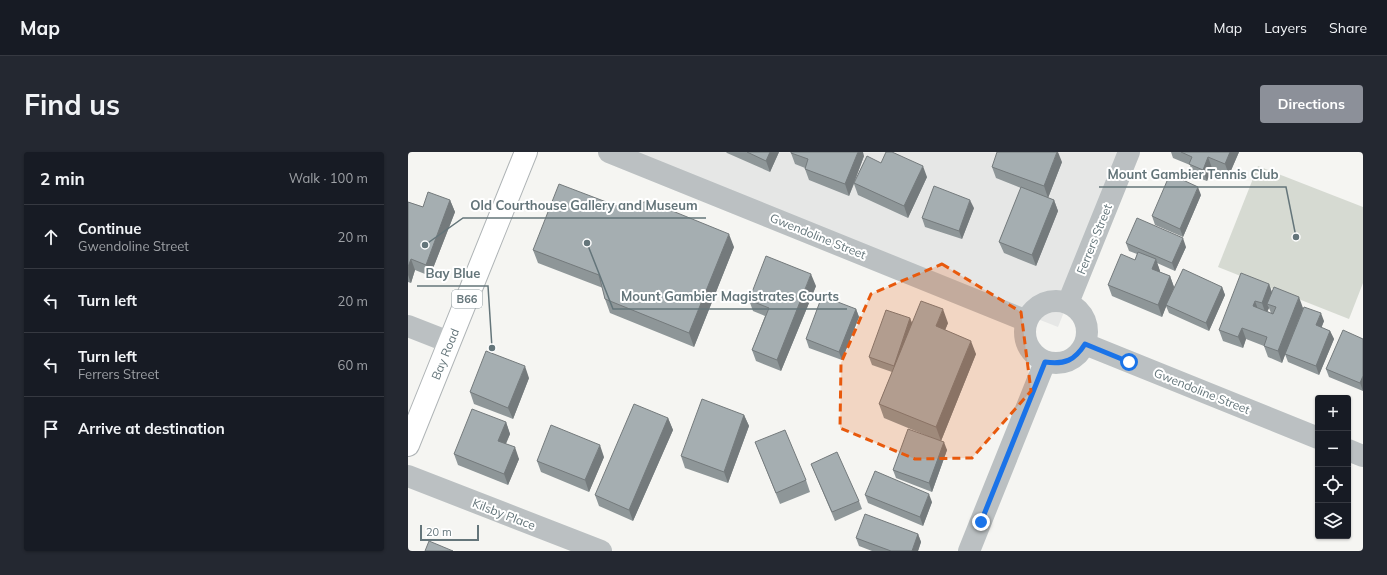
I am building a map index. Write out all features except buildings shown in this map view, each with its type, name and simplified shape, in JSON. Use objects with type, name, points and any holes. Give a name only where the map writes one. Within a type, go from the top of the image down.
[{"type":"main road","name":"Bay Road","points":[[408,445],[526,152]]},
{"type":"street","name":"Gwendoline Street","points":[[609,152],[1027,320]]},
{"type":"street","name":"Ferrers Street","points":[[1068,303],[1129,152]]},
{"type":"street","points":[[1056,301],[1068,303],[1078,310],[1084,321],[1087,332],[1085,344],[1078,354],[1067,361],[1056,364],[1045,362],[1033,354],[1027,344],[1024,332],[1027,320],[1033,310],[1044,304],[1056,301]]},
{"type":"street","points":[[408,326],[449,342]]},
{"type":"street","name":"Gwendoline Street","points":[[1085,344],[1315,437]]},
{"type":"street","points":[[969,551],[1045,362]]},
{"type":"street","points":[[1351,451],[1363,456]]},
{"type":"street","name":"Kilsby Place","points":[[408,476],[600,551]]},
{"type":"highlighted area","points":[[942,264],[1021,312],[1031,391],[972,458],[915,459],[840,428],[841,363],[871,294]]},
{"type":"shaded area","points":[[611,152],[1128,152],[1058,327]]},
{"type":"shaded area","points":[[1258,166],[1363,207],[1363,283],[1349,319],[1218,267]]},
{"type":"place","name":"Mount Gambier Tennis Club","points":[[1296,237]]},
{"type":"place","name":"Mount Gambier Magistrates Courts","points":[[587,243]]},
{"type":"place","name":"Old Courthouse Gallery and Museum","points":[[425,245]]},
{"type":"place","name":"Bay Blue","points":[[492,348]]},
{"type":"route","points":[[981,522],[1045,362],[1056,364],[1067,361],[1078,354],[1085,344],[1129,362]]}]
